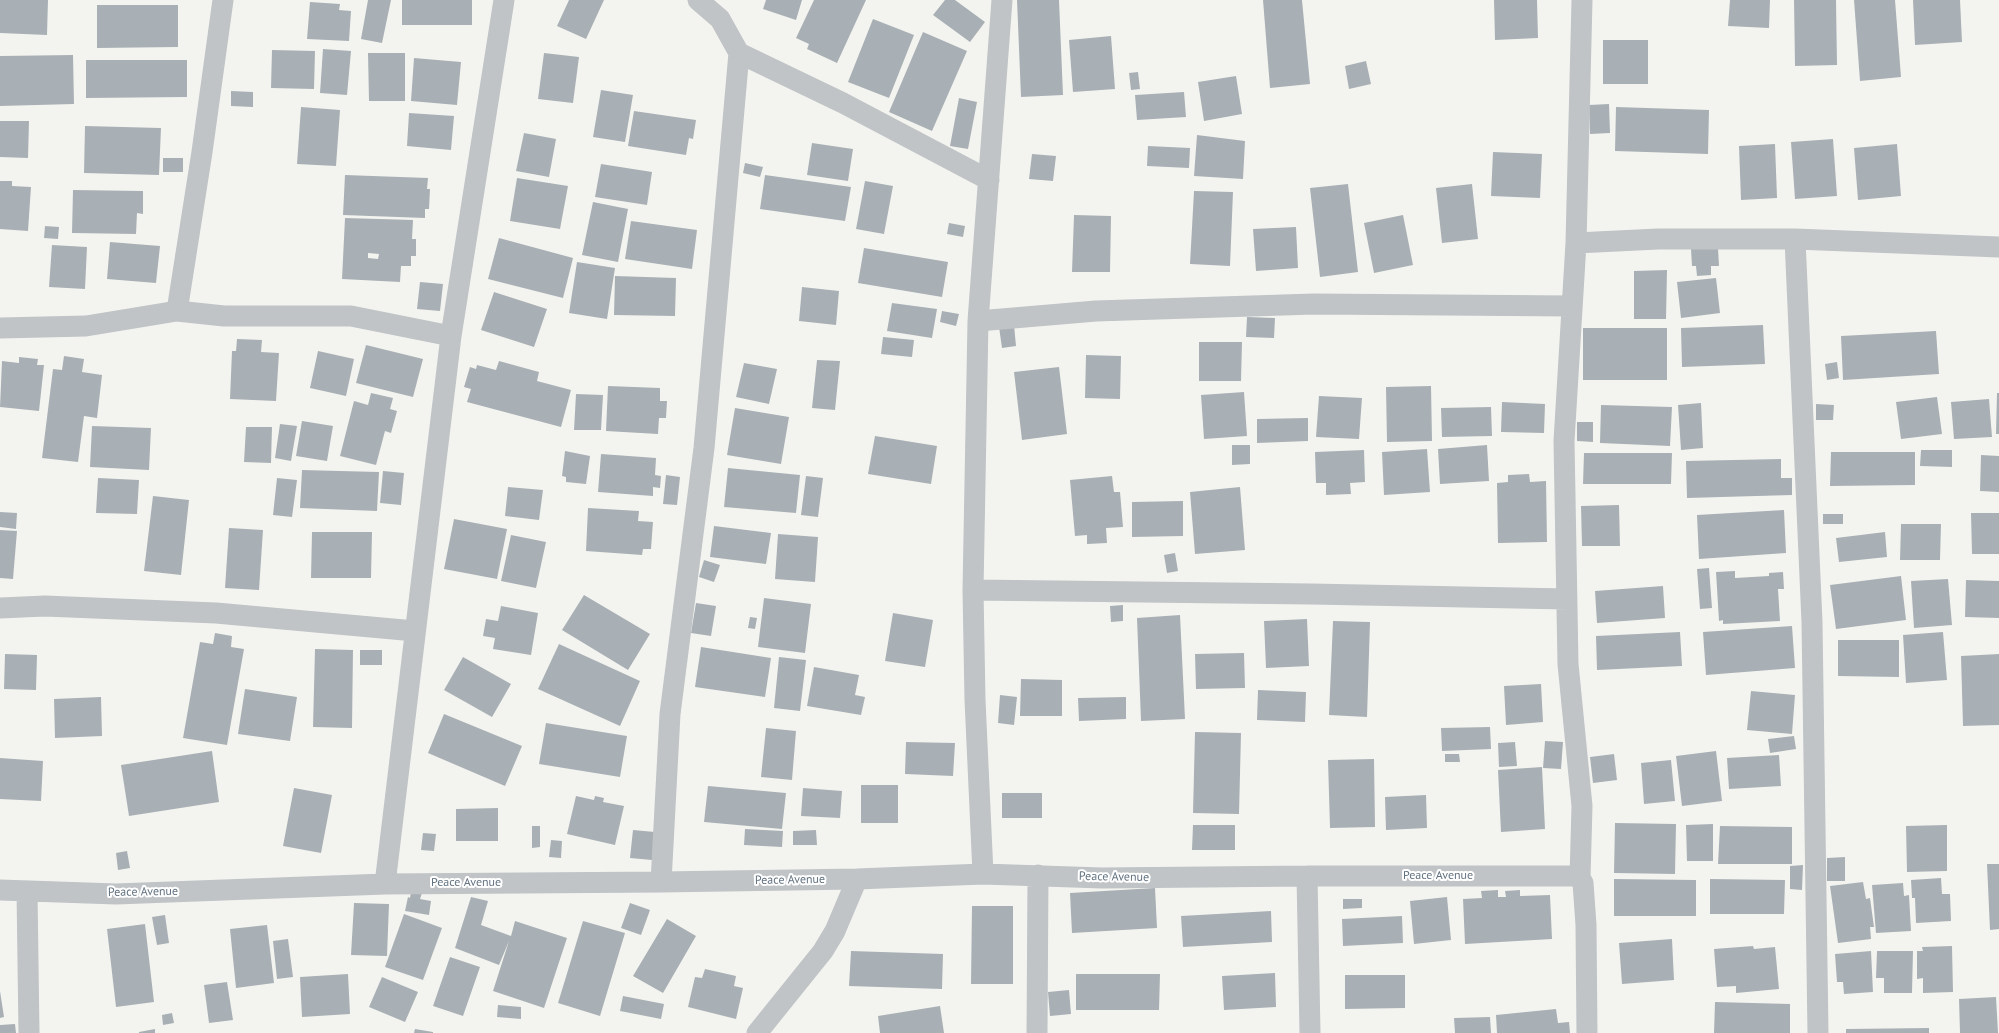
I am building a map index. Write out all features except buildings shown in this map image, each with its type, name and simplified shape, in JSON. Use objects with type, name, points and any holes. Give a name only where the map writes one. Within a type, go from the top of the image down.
[{"type":"street","points":[[176,311],[202,152],[223,0]]},
{"type":"street","points":[[385,884],[451,336],[504,0]]},
{"type":"street","points":[[661,882],[670,714],[704,448],[739,53],[720,19],[698,0]]},
{"type":"street","points":[[983,874],[975,700],[973,590],[978,321],[1002,0]]},
{"type":"street","points":[[1582,0],[1576,243],[1564,441],[1568,664],[1582,806],[1580,878],[1583,883],[1586,925],[1587,1033]]},
{"type":"street","points":[[739,53],[843,103],[988,180]]},
{"type":"street","points":[[1576,243],[1658,239],[1795,239],[1999,247]]},
{"type":"street","points":[[1795,239],[1812,622],[1818,1033]]},
{"type":"street","points":[[978,321],[1096,311],[1314,304],[1572,306]]},
{"type":"street","points":[[0,328],[86,326],[176,311],[224,316],[351,316],[451,336]]},
{"type":"street","points":[[973,590],[1319,594],[1567,599]]},
{"type":"street","points":[[0,608],[45,606],[216,613],[415,631]]},
{"type":"street","name":"Peace Avenue","points":[[0,890],[116,894],[385,884],[857,879],[983,874],[1038,874],[1102,878],[1573,876],[1580,878]]},
{"type":"street","points":[[1037,1033],[1038,874]]},
{"type":"street","points":[[1307,876],[1310,1033]]},
{"type":"street","points":[[757,1033],[823,951],[834,931],[857,879]]},
{"type":"street","points":[[27,891],[29,1033]]}]
